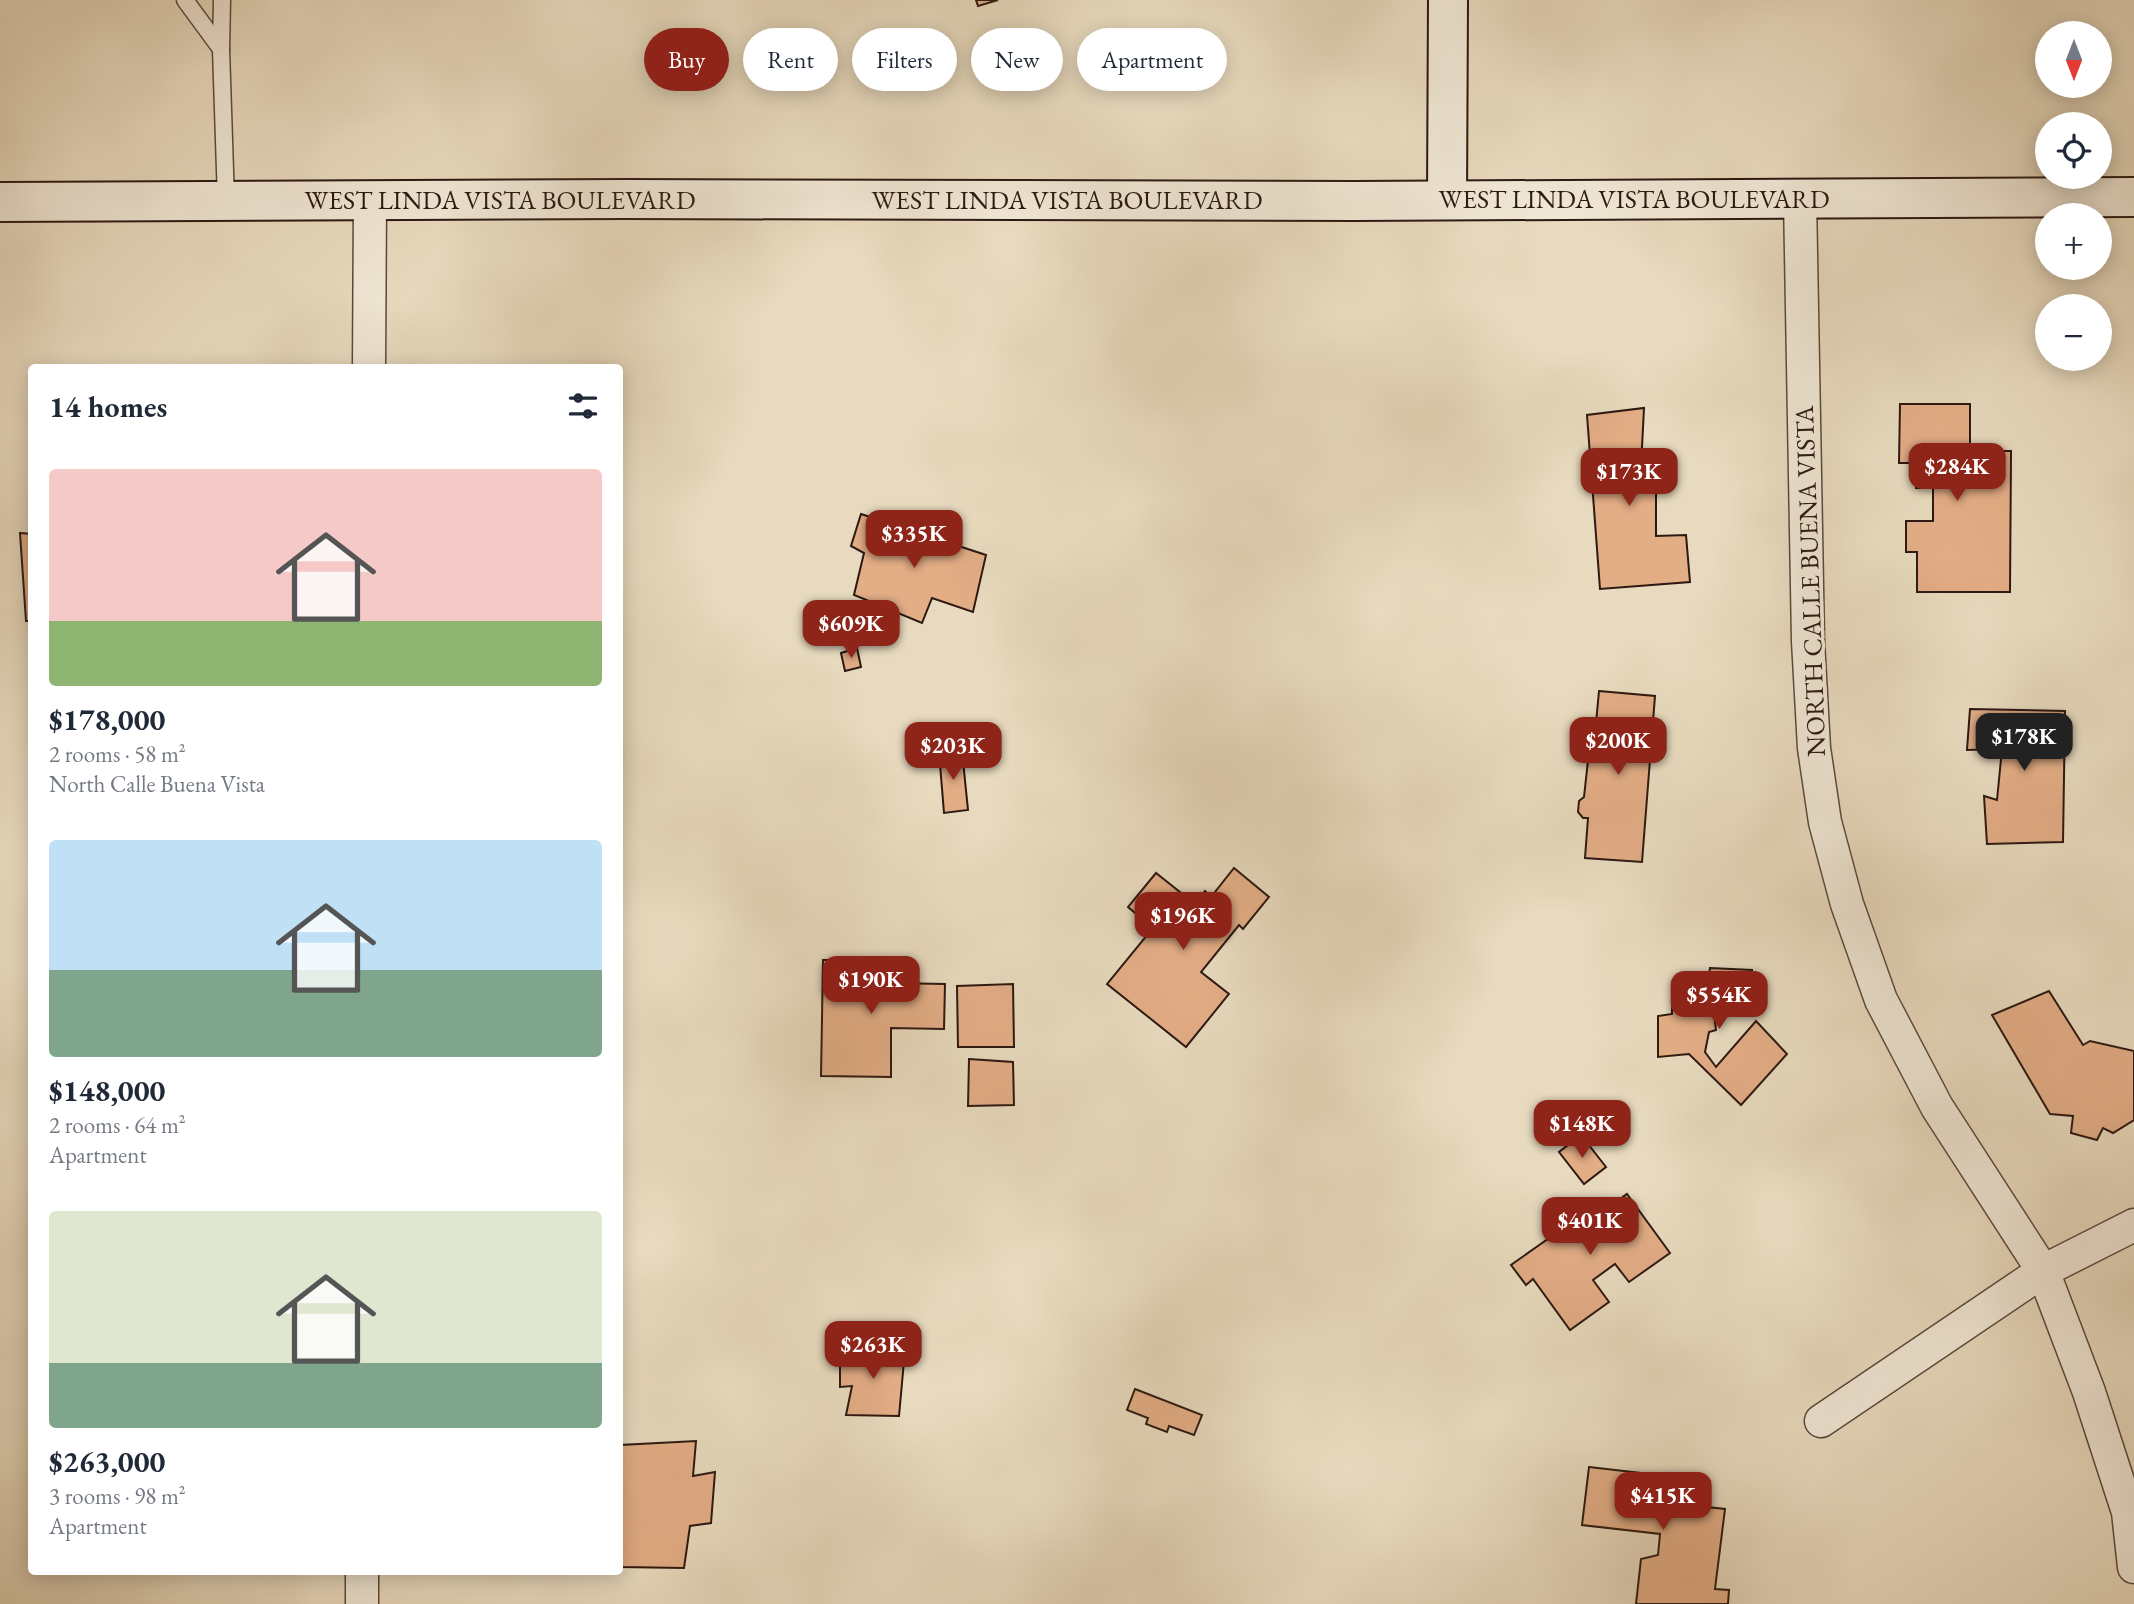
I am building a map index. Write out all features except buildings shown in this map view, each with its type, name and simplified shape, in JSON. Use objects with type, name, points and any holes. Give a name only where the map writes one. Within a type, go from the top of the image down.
[{"type":"street","points":[[1447,200],[1448,0]]},
{"type":"street","name":"WEST LINDA VISTA BOULEVARD","points":[[0,202],[2134,197]]},
{"type":"street","name":"NORTH CALLE BUENA VISTA","points":[[1800,198],[1808,641],[1814,748],[1825,822],[1847,904],[1881,1000],[1937,1107],[2043,1271],[2089,1392],[2128,1513],[2134,1567]]},
{"type":"street","points":[[369,364],[370,201]]},
{"type":"street","points":[[1821,1421],[2043,1271],[2134,1225]]},
{"type":"street","points":[[362,1575],[362,1604]]},
{"type":"lane","points":[[185,0],[221,49]]},
{"type":"lane","points":[[222,0],[226,201]]}]
